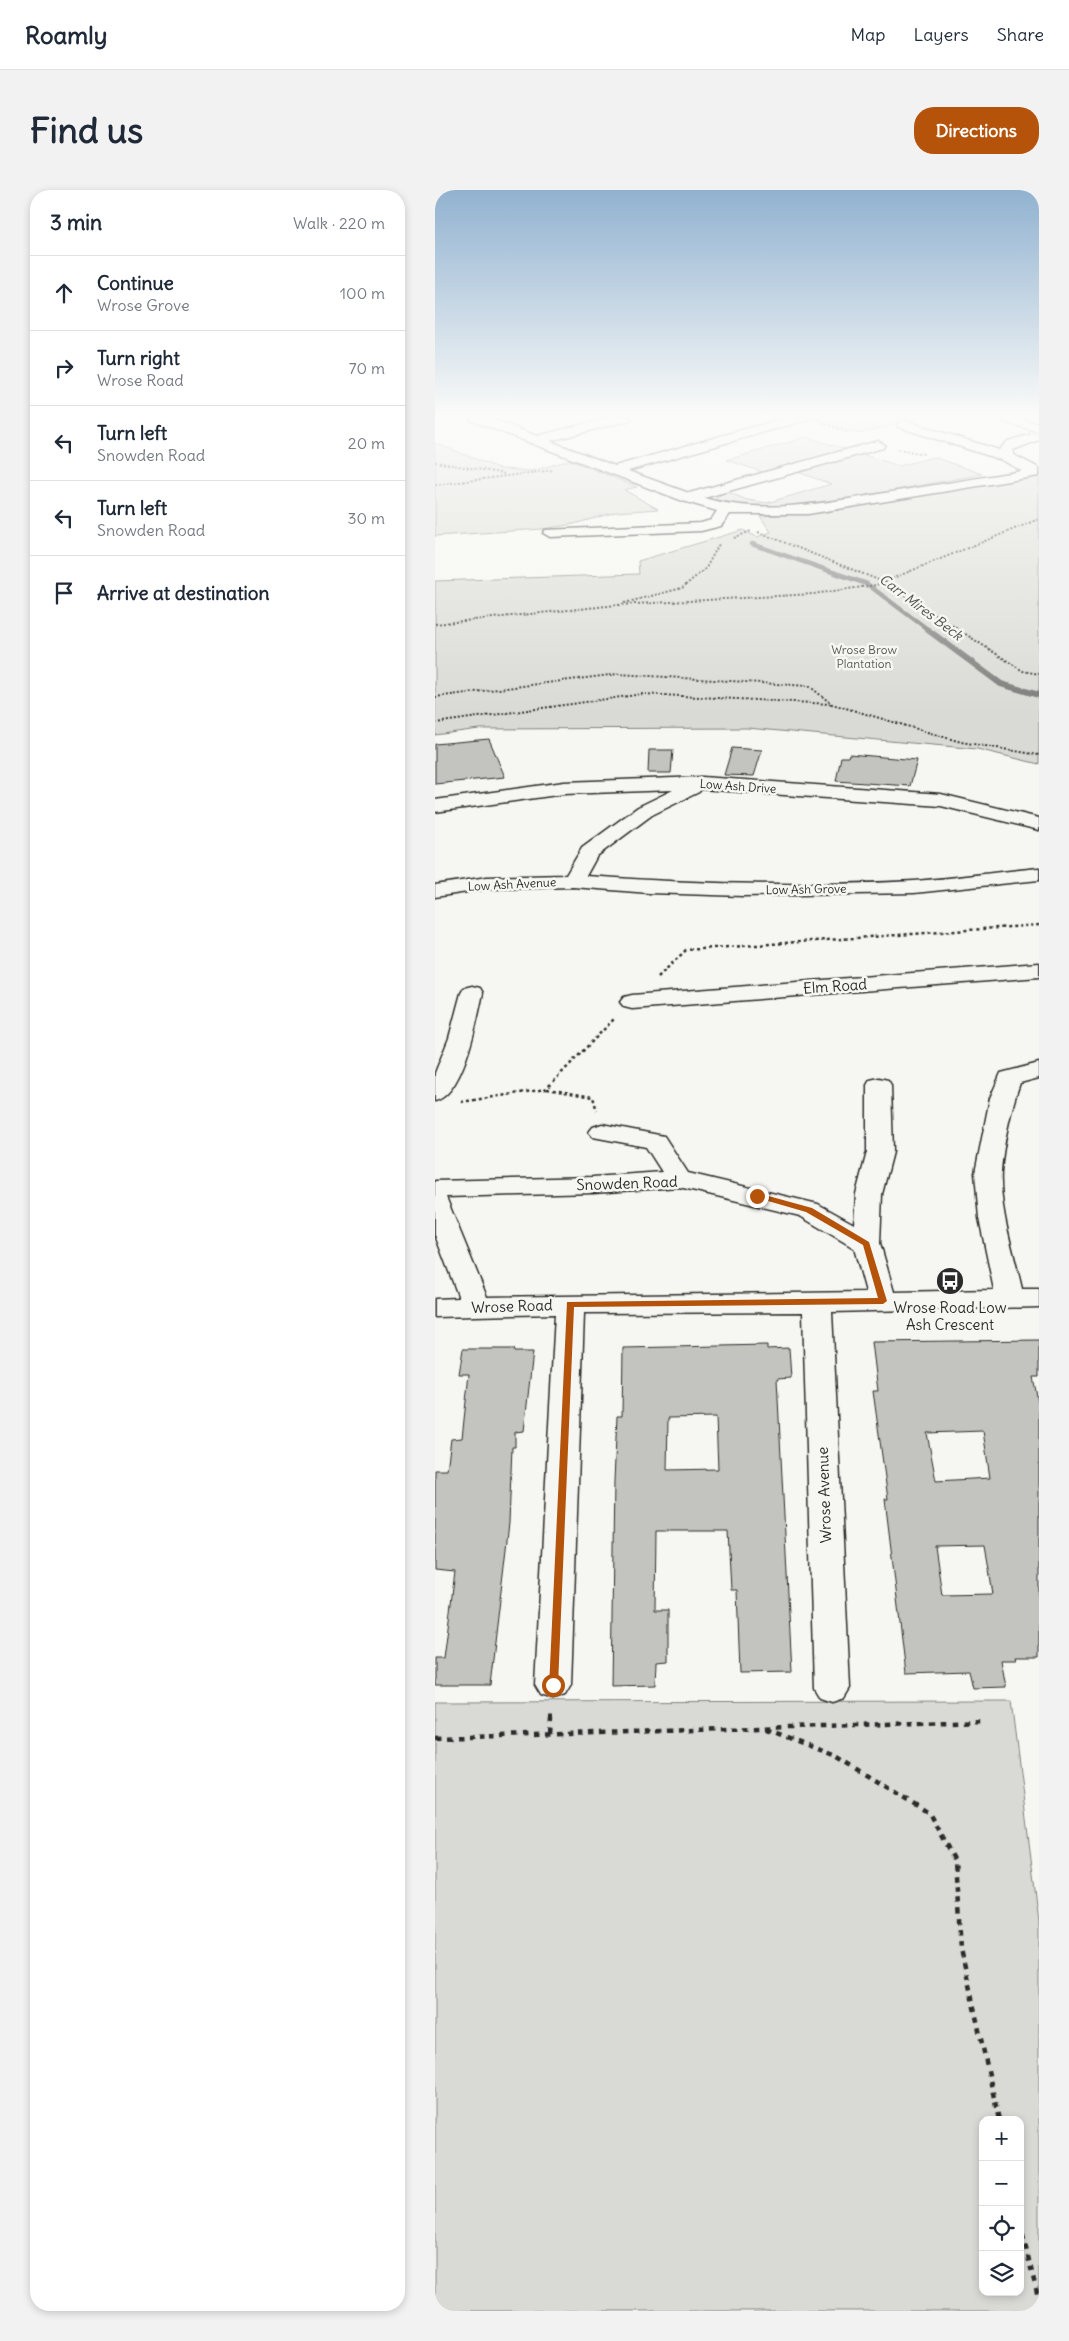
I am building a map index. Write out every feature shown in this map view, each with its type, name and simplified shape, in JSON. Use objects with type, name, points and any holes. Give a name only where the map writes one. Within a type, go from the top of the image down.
[{"type":"street","points":[[550,533],[701,527],[716,523],[721,516]]},
{"type":"street","name":"Low Ash Drive","points":[[435,806],[564,788],[702,783],[941,800],[1039,824]]},
{"type":"street","name":"Low Ash Avenue","points":[[435,891],[487,883],[573,881],[589,852],[645,811],[702,783]]},
{"type":"street","name":"Low Ash Grove","points":[[573,881],[649,888],[743,890],[914,887],[1039,874]]},
{"type":"street","name":"Elm Road","points":[[632,1002],[1039,970]]},
{"type":"street","points":[[435,1094],[441,1088],[461,1038],[472,993]]},
{"type":"street","points":[[1010,1299],[993,1218],[988,1173],[1002,1098],[1010,1078],[1039,1070]]},
{"type":"street","points":[[879,1085],[880,1152],[869,1194],[867,1243],[883,1301]]},
{"type":"street","points":[[601,1132],[655,1141],[679,1179]]},
{"type":"street","name":"Snowden Road","points":[[435,1189],[593,1185],[679,1179],[757,1196],[809,1210],[867,1243]]},
{"type":"street","points":[[435,1200],[477,1306]]},
{"type":"street","name":"Wrose Road","points":[[435,1308],[570,1304],[817,1303],[1039,1298]]},
{"type":"street","name":"Wrose Avenue","points":[[817,1303],[832,1688]]},
{"type":"street","points":[[553,1685],[570,1304]]},
{"type":"path","points":[[435,624],[617,605],[813,594],[876,585],[885,583],[1039,519]]},
{"type":"path","points":[[731,539],[754,530],[885,583],[1023,671],[1039,674]]},
{"type":"path","points":[[617,605],[682,588],[706,568],[717,544],[724,542]]},
{"type":"path","points":[[435,697],[618,674],[809,686],[832,704]]},
{"type":"path","points":[[435,723],[643,694],[832,704],[961,742],[1039,755]]},
{"type":"path","points":[[547,1088],[593,1097],[601,1132]]},
{"type":"path","points":[[435,1738],[984,1721]]},
{"type":"path","points":[[763,1728],[837,1756],[929,1813],[955,1861],[961,1949],[998,2116]]},
{"type":"path","points":[[1024,2240],[1039,2300]]},
{"type":"green space","points":[[435,516],[602,516],[574,524],[542,529],[435,536]]},
{"type":"green space","name":"Wrose Brow Plantation","points":[[760,516],[1039,516],[1039,764],[977,749],[747,728],[479,729],[435,735],[435,581],[639,574],[638,561],[743,530],[757,537],[771,532]]},
{"type":"green space","points":[[1011,1701],[1039,1921],[1039,2311],[435,2311],[435,1702]]},
{"type":"building","points":[[489,739],[505,777],[435,784],[435,744]]},
{"type":"building","points":[[732,748],[762,750],[754,776],[724,775]]},
{"type":"building","points":[[649,750],[673,750],[671,773],[648,773]]},
{"type":"building","points":[[849,754],[917,760],[910,786],[836,781],[841,757],[848,757]]},
{"type":"building","points":[[1039,1340],[1039,1377],[1033,1377],[1039,1406],[1039,1657],[1015,1657],[1016,1660],[1001,1660],[1006,1687],[973,1688],[969,1671],[906,1673],[885,1499],[888,1499],[873,1391],[878,1391],[872,1342]],"holes":[[[983,1431],[990,1478],[936,1481],[927,1433]],[[985,1545],[993,1594],[942,1595],[935,1546]]]},
{"type":"building","points":[[767,1345],[767,1349],[789,1348],[791,1378],[777,1379],[792,1672],[740,1673],[737,1590],[731,1590],[728,1531],[656,1531],[655,1610],[668,1610],[668,1661],[656,1662],[655,1685],[611,1686],[614,1481],[617,1416],[622,1416],[623,1348]],"holes":[[[716,1417],[718,1469],[667,1470],[668,1418]]]},
{"type":"building","points":[[463,1349],[515,1349],[514,1352],[533,1352],[524,1431],[515,1432],[515,1447],[512,1447],[509,1523],[490,1685],[435,1685],[435,1658],[444,1658],[455,1572],[435,1570],[435,1470],[447,1470],[451,1439],[462,1438],[469,1374],[459,1374]]},
{"type":"waterway","name":"Carr Mires Beck","points":[[752,544],[867,584],[930,631]]},
{"type":"waterway","name":"Carr Mires Beck","points":[[928,630],[1001,684],[1039,695]]},
{"type":"place","name":"Wrose Road Low Ash Crescent","points":[[950,1281]]},
{"type":"route","points":[[553,1685],[570,1304],[883,1301],[867,1243],[809,1210],[757,1196]]}]
